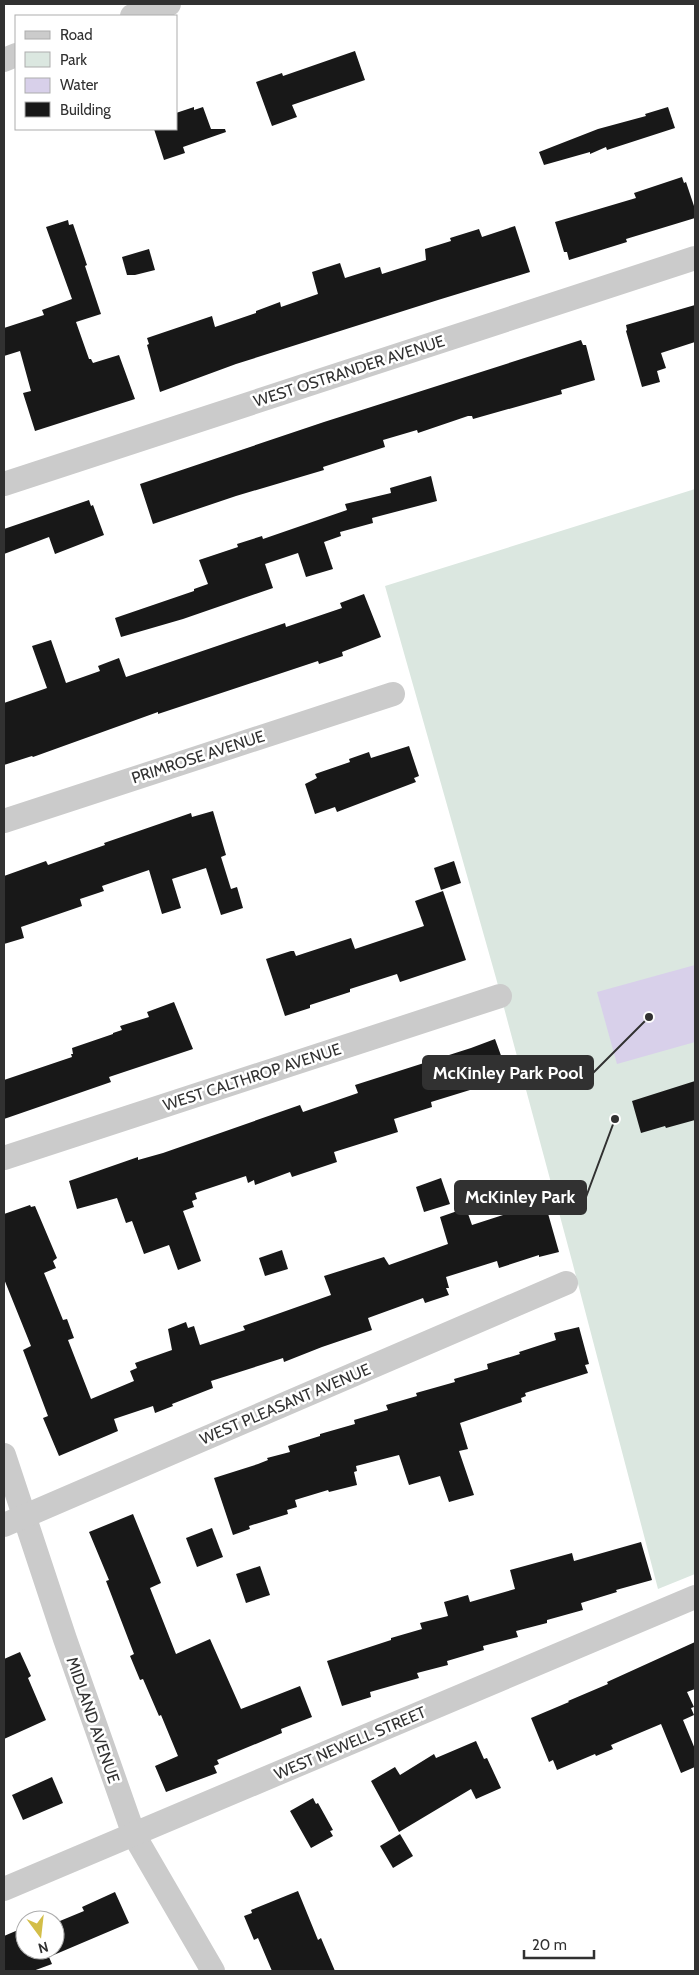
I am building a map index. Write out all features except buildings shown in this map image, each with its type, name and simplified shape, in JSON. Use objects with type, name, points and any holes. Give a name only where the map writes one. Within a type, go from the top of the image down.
[{"type":"street","points":[[135,15],[170,4]]},
{"type":"street","name":"WEST OSTRANDER AVENUE","points":[[4,484],[695,258]]},
{"type":"street","name":"PRIMROSE AVENUE","points":[[4,821],[393,694]]},
{"type":"street","name":"WEST CALTHROP AVENUE","points":[[4,1158],[500,996]]},
{"type":"street","name":"WEST PLEASANT AVENUE","points":[[14,1520],[566,1282]]},
{"type":"street","name":"MIDLAND AVENUE","points":[[4,1455],[14,1520],[134,1835],[213,1971]]},
{"type":"street","name":"WEST NEWELL STREET","points":[[4,1889],[695,1597]]},
{"type":"green space","points":[[695,489],[695,1574],[658,1589],[496,978],[385,586]]},
{"type":"water","points":[[695,965],[695,1042],[617,1064],[597,992]]},
{"type":"place","name":"McKinley Park Pool","points":[[649,1017]]},
{"type":"place","name":"McKinley Park","points":[[615,1119]]}]
